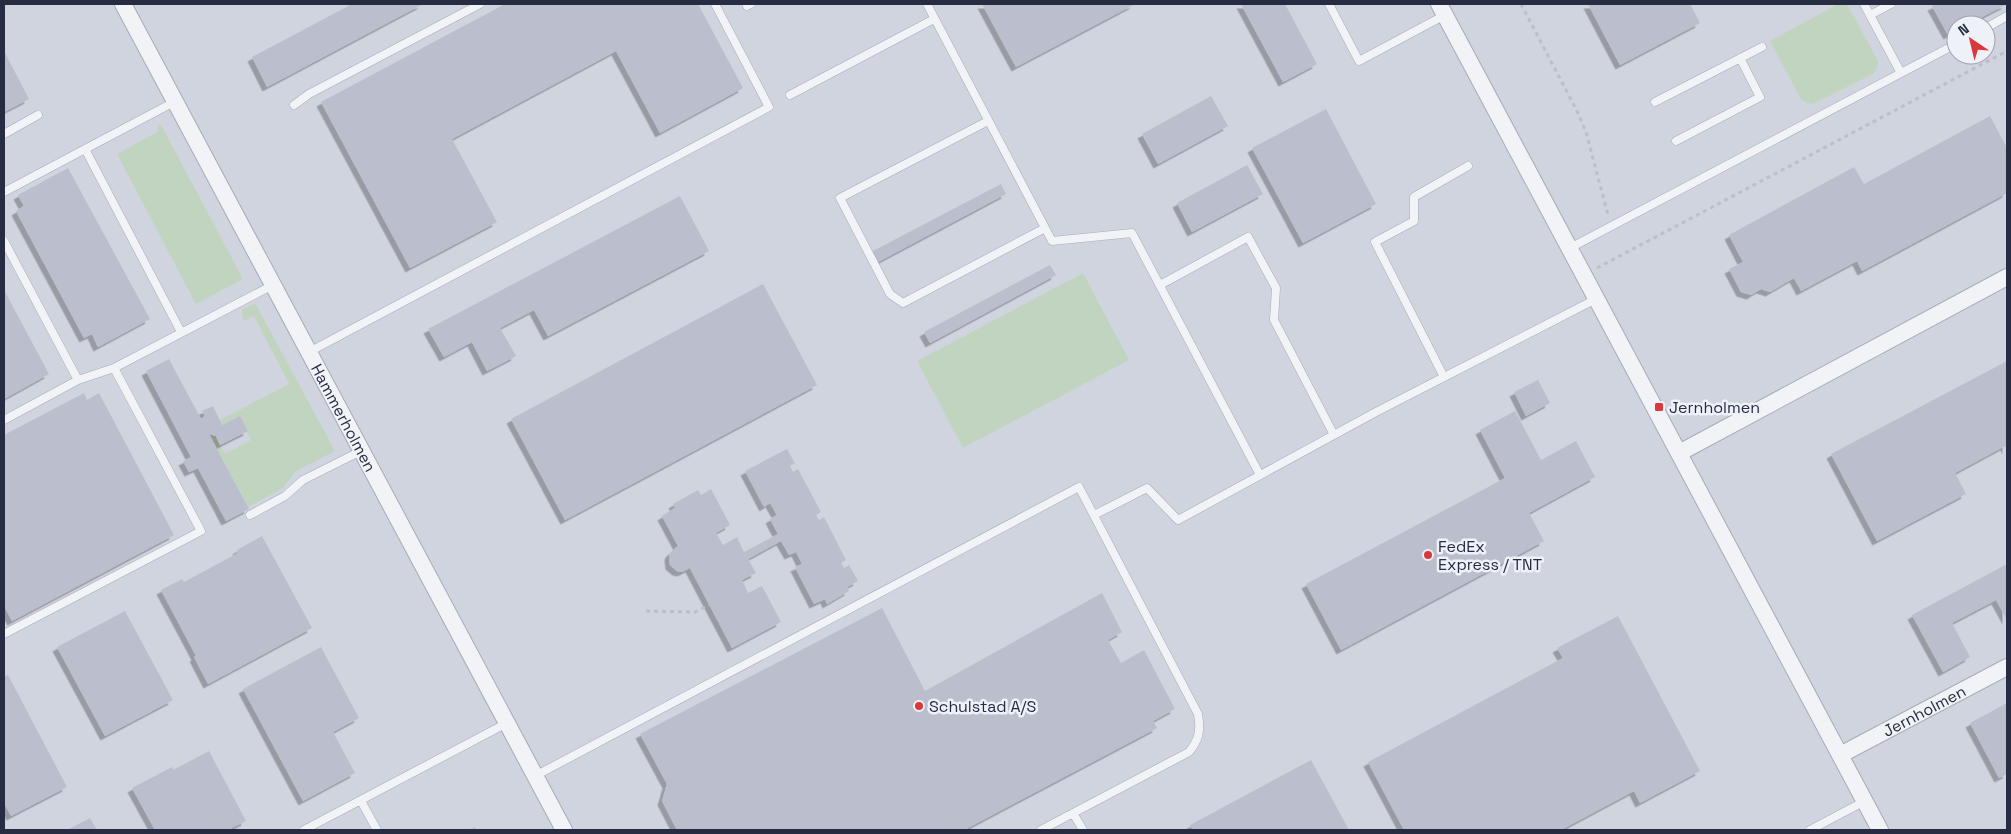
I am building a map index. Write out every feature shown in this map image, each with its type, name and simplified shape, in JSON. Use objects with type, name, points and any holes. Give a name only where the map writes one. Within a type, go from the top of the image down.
[{"type":"street","name":"Hammerholmen","points":[[123,4],[564,830]]},
{"type":"street","points":[[1442,9],[1880,830]]},
{"type":"street","points":[[1679,453],[2007,277]]},
{"type":"street","name":"Jernholmen","points":[[1840,754],[2007,666]]},
{"type":"lane","points":[[294,105],[309,94],[480,4]]},
{"type":"lane","points":[[309,352],[769,107],[715,4]]},
{"type":"lane","points":[[926,4],[1052,241],[1132,233],[1260,475]]},
{"type":"lane","points":[[1328,4],[1359,62],[1442,9]]},
{"type":"lane","points":[[1864,4],[1901,73]]},
{"type":"lane","points":[[1870,15],[1891,4]]},
{"type":"lane","points":[[1996,22],[2007,16]]},
{"type":"lane","points":[[790,95],[934,19]]},
{"type":"lane","points":[[1654,102],[1762,47]]},
{"type":"lane","points":[[1570,248],[1946,49]]},
{"type":"lane","points":[[1676,142],[1760,97],[1740,58]]},
{"type":"lane","points":[[4,192],[176,101]]},
{"type":"lane","points":[[4,134],[38,115]]},
{"type":"lane","points":[[988,121],[840,198],[890,294],[903,302],[1045,228]]},
{"type":"lane","points":[[85,149],[181,332]]},
{"type":"lane","points":[[1444,377],[1375,242],[1414,221],[1414,197],[1468,166]]},
{"type":"lane","points":[[1160,285],[1248,237],[1276,288],[1274,320],[1334,435]]},
{"type":"lane","points":[[4,241],[78,380]]},
{"type":"lane","points":[[4,420],[78,380],[114,368],[273,285]]},
{"type":"lane","points":[[1094,515],[1147,488],[1178,520],[1334,435],[1596,299]]},
{"type":"lane","points":[[4,634],[201,531],[114,368]]},
{"type":"lane","points":[[250,515],[285,496],[303,480],[361,450]]},
{"type":"lane","points":[[535,776],[1080,488],[1198,714],[1200,728],[1196,743],[1189,752],[1040,830]]},
{"type":"lane","points":[[304,830],[507,723]]},
{"type":"lane","points":[[360,800],[377,830]]},
{"type":"lane","points":[[1810,830],[1865,802]]},
{"type":"lane","points":[[1073,813],[1083,830]]},
{"type":"path","points":[[1521,4],[1577,110],[1586,132],[1611,226]]},
{"type":"path","points":[[1584,275],[2007,51]]},
{"type":"path","points":[[746,555],[780,537]]},
{"type":"path","points":[[646,611],[696,612],[709,605]]},
{"type":"path","points":[[472,830],[478,828]]},
{"type":"shaded area","points":[[4,4],[2007,4],[2007,830],[4,830]]},
{"type":"green space","points":[[1838,4],[1847,4],[1878,61],[1877,68],[1873,74],[1813,104],[1807,103],[1801,99],[1770,41]]},
{"type":"green space","points":[[157,125],[161,125],[243,279],[196,304],[117,154],[159,131]]},
{"type":"green space","points":[[1083,273],[1129,360],[963,448],[917,361]]},
{"type":"green space","points":[[255,303],[335,451],[296,471],[283,488],[248,507],[209,434],[216,436],[225,454],[251,440],[240,416],[222,425],[220,420],[289,384],[254,316],[243,321],[242,310]]},
{"type":"building","points":[[352,4],[423,4],[267,87],[252,57]]},
{"type":"building","points":[[505,4],[698,4],[743,88],[660,133],[616,51],[452,139],[497,222],[410,268],[321,102]]},
{"type":"building","points":[[982,4],[1135,4],[1016,67]]},
{"type":"building","points":[[1241,4],[1285,4],[1317,64],[1283,82]]},
{"type":"building","points":[[1588,4],[1690,4],[1700,23],[1620,65]]},
{"type":"building","points":[[1937,4],[2007,4],[1986,15],[1946,15],[1946,31],[1932,6]]},
{"type":"building","points":[[4,51],[29,99],[4,112]]},
{"type":"building","points":[[1211,96],[1228,126],[1158,164],[1142,134]]},
{"type":"building","points":[[1326,109],[1376,204],[1303,243],[1252,148]]},
{"type":"building","points":[[1990,116],[2007,148],[2007,193],[1862,271],[1857,261],[1801,291],[1794,278],[1770,292],[1761,289],[1751,295],[1741,292],[1729,269],[1743,262],[1729,235],[1854,167],[1864,184]]},
{"type":"building","points":[[1247,165],[1263,194],[1192,232],[1177,203]]},
{"type":"building","points":[[68,168],[150,319],[98,347],[92,334],[84,338],[16,211],[24,206],[18,195]]},
{"type":"building","points":[[1001,184],[1006,194],[878,262],[873,251]]},
{"type":"building","points":[[680,196],[709,251],[548,336],[534,310],[500,328],[516,356],[487,371],[472,342],[444,357],[428,329]]},
{"type":"building","points":[[1050,265],[1056,275],[930,343],[924,332]]},
{"type":"building","points":[[763,284],[817,385],[565,520],[511,419]]},
{"type":"building","points":[[4,290],[49,374],[4,399]]},
{"type":"building","points":[[169,359],[201,419],[205,416],[202,411],[213,406],[222,425],[240,416],[248,431],[220,445],[216,436],[209,434],[249,509],[226,521],[198,468],[189,472],[183,461],[191,457],[146,371]]},
{"type":"building","points":[[2007,361],[2007,450],[2005,446],[1955,473],[1966,494],[1877,541],[1831,454]]},
{"type":"building","points":[[1538,380],[1550,403],[1526,416],[1514,392]]},
{"type":"building","points":[[84,393],[87,400],[99,393],[174,535],[12,621],[4,606],[4,435]]},
{"type":"building","points":[[1515,411],[1541,460],[1576,441],[1595,477],[1529,513],[1544,541],[1341,650],[1306,584],[1505,478],[1480,430]]},
{"type":"building","points":[[787,449],[795,463],[790,466],[793,472],[798,469],[821,512],[816,515],[819,520],[824,517],[846,560],[841,563],[844,568],[849,565],[858,581],[847,587],[849,591],[827,604],[825,599],[814,604],[795,567],[802,564],[796,552],[789,555],[781,541],[748,559],[756,573],[742,580],[748,593],[762,586],[781,622],[732,648],[690,568],[682,572],[677,571],[670,565],[670,553],[678,546],[662,516],[675,508],[673,504],[698,490],[701,495],[711,489],[730,525],[716,533],[723,545],[737,537],[744,552],[778,534],[770,519],[777,515],[770,503],[764,507],[745,471]]},
{"type":"building","points":[[262,536],[312,628],[208,684],[194,657],[196,656],[161,590],[182,579],[184,582],[238,553],[237,550]]},
{"type":"building","points":[[2007,564],[2007,620],[1996,600],[1952,623],[1970,657],[1943,672],[1912,615]]},
{"type":"building","name":"Schulstad A/S","points":[[1102,593],[1122,632],[1108,640],[1121,663],[1144,650],[1175,709],[1153,721],[1157,728],[964,830],[677,830],[662,801],[667,784],[640,734],[882,608],[925,691]]},
{"type":"building","points":[[125,611],[173,700],[105,736],[57,647]]},
{"type":"building","points":[[1618,616],[1700,771],[1640,803],[1634,791],[1561,830],[1404,830],[1368,762],[1563,658],[1557,648]]},
{"type":"building","points":[[321,647],[359,718],[333,732],[355,773],[303,801],[243,689]]},
{"type":"building","points":[[8,675],[67,787],[11,816],[4,803],[4,677]]},
{"type":"building","points":[[2007,703],[2007,774],[1999,778],[1970,723]]},
{"type":"building","points":[[209,751],[246,821],[228,830],[155,830],[132,788],[172,767],[173,770]]},
{"type":"building","points":[[1311,760],[1349,830],[1193,830],[1190,825]]},
{"type":"building","points":[[90,818],[97,830],[67,830]]},
{"type":"place","name":"Jernholmen","points":[[1659,407]]},
{"type":"place","name":"FedEx Express / TNT","points":[[1428,555]]},
{"type":"place","name":"Schulstad A/S","points":[[919,706]]}]
